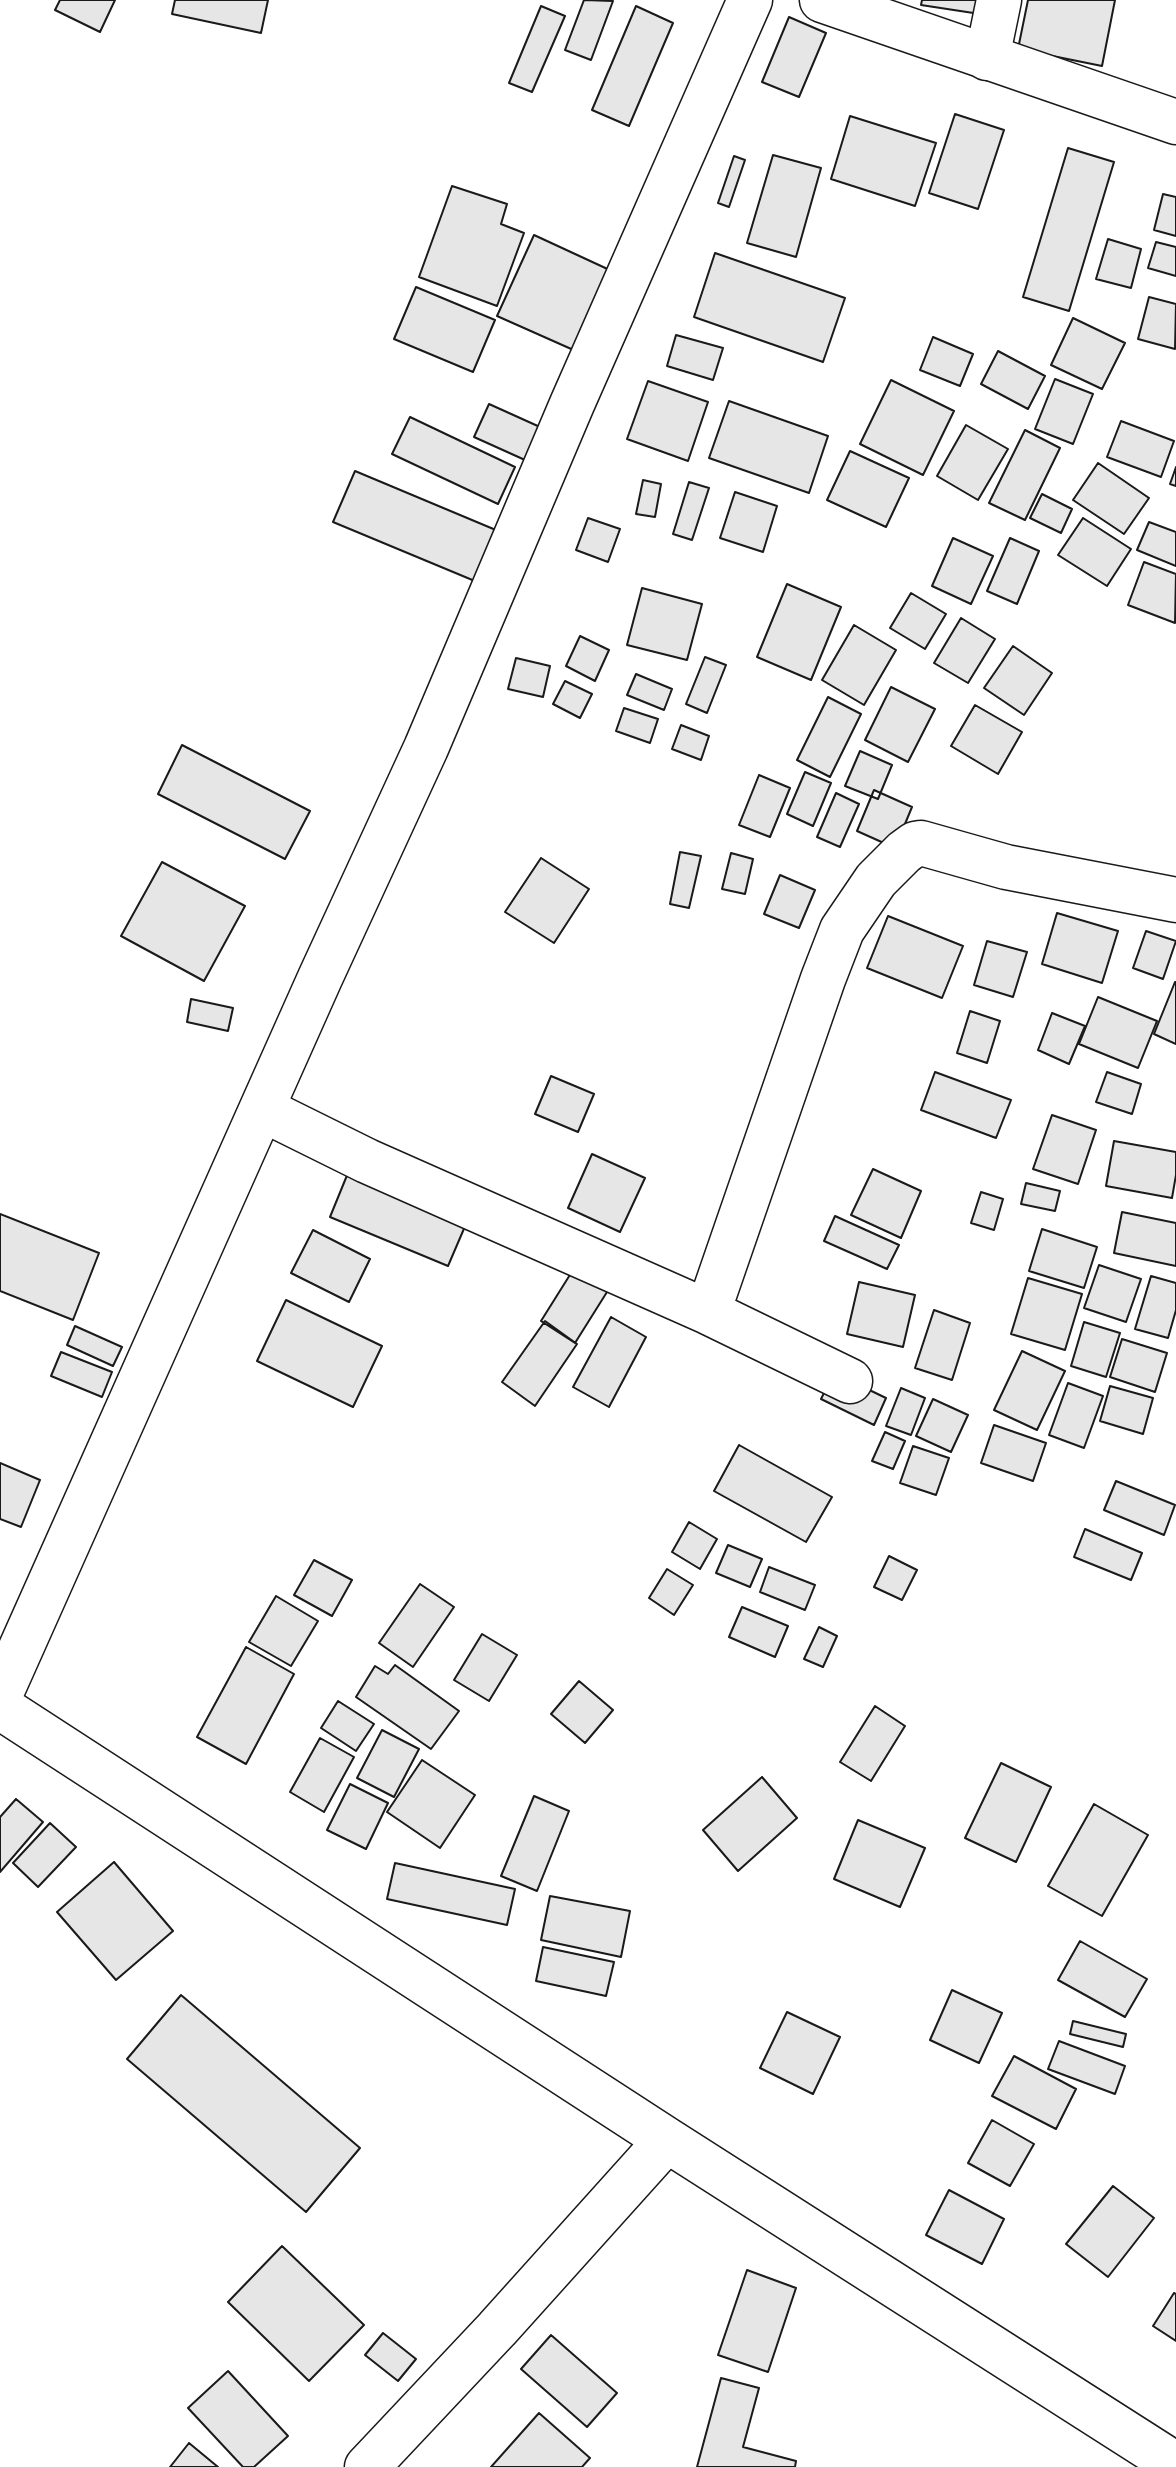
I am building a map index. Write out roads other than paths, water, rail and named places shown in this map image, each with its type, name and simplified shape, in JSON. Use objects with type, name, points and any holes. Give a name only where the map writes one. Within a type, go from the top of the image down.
[{"type":"street","points":[[0,1695],[426,748],[572,404],[750,0]]},
{"type":"street","points":[[822,0],[1176,122]]},
{"type":"street","points":[[987,58],[999,0]]},
{"type":"street","points":[[708,1312],[842,930],[876,880],[904,852],[921,843],[1006,867],[1176,900]]},
{"type":"street","points":[[262,1109],[367,1161],[708,1312],[850,1381]]},
{"type":"street","points":[[0,1707],[667,2140],[1176,2465]]},
{"type":"street","points":[[367,2467],[497,2329],[667,2140]]}]
